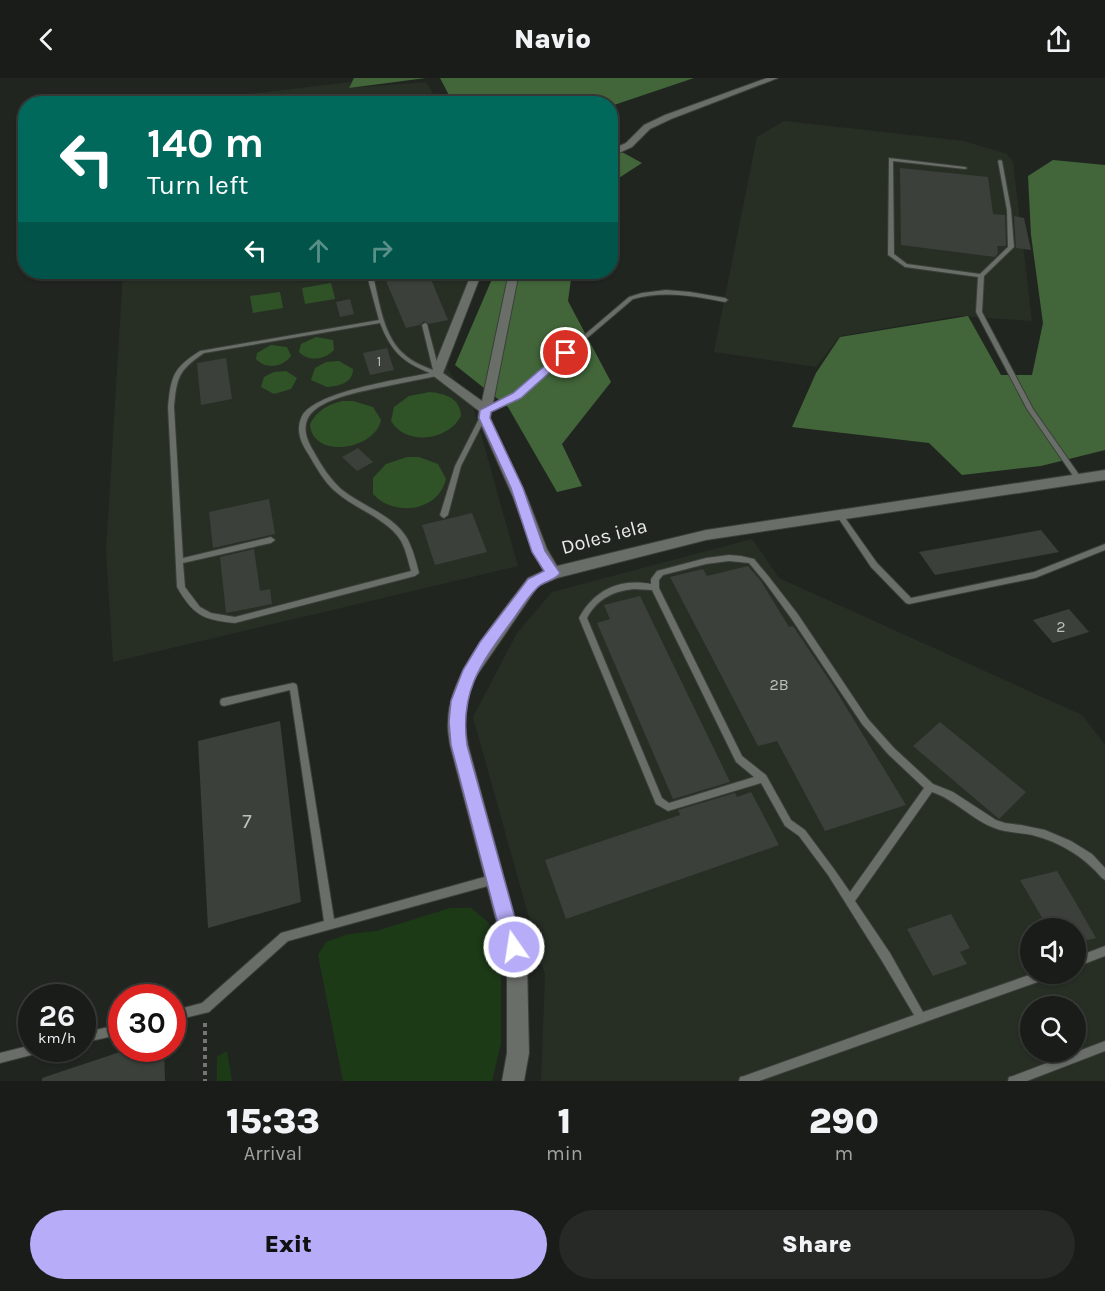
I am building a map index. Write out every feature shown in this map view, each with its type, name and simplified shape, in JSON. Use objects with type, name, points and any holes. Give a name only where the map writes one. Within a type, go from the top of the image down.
[{"type":"street","points":[[618,150],[629,145],[647,127],[668,117],[774,78]]},
{"type":"street","points":[[474,279],[437,374],[486,410]]},
{"type":"street","points":[[513,279],[484,418],[522,500],[539,552],[553,573]]},
{"type":"street","name":"Doles iela","points":[[513,1081],[518,1053],[517,962],[497,878],[459,745],[456,722],[459,701],[468,675],[485,647],[533,582],[553,573],[685,539],[1105,475]]},
{"type":"lane","points":[[965,168],[891,159],[891,255],[905,265],[981,276]]},
{"type":"lane","points":[[1000,161],[1009,210],[1011,247],[981,276],[979,312],[1030,409],[1078,478]]},
{"type":"lane","points":[[371,279],[391,345],[406,362],[437,374]]},
{"type":"lane","points":[[444,515],[458,465],[486,410],[517,395],[631,298],[647,291],[725,300]]},
{"type":"lane","points":[[382,321],[202,352],[180,366],[173,382],[171,406],[181,587],[193,608],[210,618],[236,620],[416,573],[411,552],[403,534],[337,489],[309,452],[302,432],[305,416],[317,404],[335,395],[437,374]]},
{"type":"lane","points":[[425,324],[437,374]]},
{"type":"lane","points":[[839,514],[874,565],[909,600],[1035,575],[1105,547]]},
{"type":"lane","points":[[180,561],[271,540]]},
{"type":"lane","points":[[921,1018],[850,900],[802,833],[788,823],[763,778],[739,759],[655,588],[655,579],[660,573],[724,559],[742,558],[752,561],[796,615],[859,713],[907,768],[930,787],[949,792],[974,813],[1004,828],[1051,836],[1077,848],[1097,863],[1105,875]]},
{"type":"lane","points":[[655,588],[645,585],[601,594],[587,607],[583,618],[658,801],[668,807],[763,778]]},
{"type":"lane","points":[[224,702],[292,686],[330,925]]},
{"type":"lane","points":[[850,900],[930,787]]},
{"type":"lane","points":[[186,1013],[205,1008],[285,937],[497,878]]},
{"type":"lane","points":[[1086,958],[1105,951]]},
{"type":"lane","points":[[744,1081],[1020,983]]},
{"type":"lane","points":[[1012,1081],[1105,1046]]},
{"type":"lane","points":[[0,1058],[18,1053]]},
{"type":"path","points":[[205,1008],[205,1081]]},
{"type":"shaded area","points":[[354,78],[426,78],[349,88]]},
{"type":"shaded area","points":[[440,78],[694,78],[618,104],[618,96],[449,96]]},
{"type":"shaded area","points":[[351,82],[349,88],[426,82],[435,96],[234,96]]},
{"type":"shaded area","points":[[784,121],[964,141],[1007,154],[1013,162],[1032,321],[958,316],[840,336],[816,367],[714,352],[757,137]]},
{"type":"shaded area","points":[[618,150],[642,163],[618,178]]},
{"type":"shaded area","points":[[1053,160],[1105,165],[1105,450],[1041,466],[962,475],[929,443],[792,427],[816,373],[840,337],[968,316],[1001,375],[1032,375],[1043,323],[1031,235],[1028,176]]},
{"type":"shaded area","points":[[123,279],[478,279],[447,368],[473,406],[518,566],[113,662],[106,551]]},
{"type":"shaded area","points":[[492,279],[571,279],[568,301],[611,382],[562,444],[582,486],[557,492],[508,407],[455,365]]},
{"type":"shaded area","points":[[331,283],[335,299],[305,304],[302,288]]},
{"type":"shaded area","points":[[280,292],[283,308],[253,313],[250,296]]},
{"type":"shaded area","points":[[316,337],[333,340],[334,350],[316,359],[299,352],[301,344]]},
{"type":"shaded area","points":[[271,345],[287,347],[291,356],[284,363],[274,366],[265,365],[256,359],[257,353]]},
{"type":"shaded area","points":[[339,361],[353,369],[348,381],[327,387],[311,380],[315,368],[326,362]]},
{"type":"shaded area","points":[[286,371],[297,378],[291,389],[274,394],[261,387],[264,377],[274,372]]},
{"type":"shaded area","points":[[430,392],[447,396],[455,401],[461,416],[455,424],[447,431],[427,437],[416,437],[398,429],[391,421],[394,407],[409,396]]},
{"type":"shaded area","points":[[342,401],[353,401],[373,407],[381,420],[376,430],[368,438],[356,444],[344,447],[321,443],[313,435],[310,424],[323,409]]},
{"type":"shaded area","points":[[407,457],[419,457],[438,464],[446,479],[434,498],[414,508],[392,506],[373,494],[373,478],[386,464]]},
{"type":"shaded area","points":[[752,539],[779,578],[1082,715],[1105,745],[1105,1081],[541,1081],[545,975],[473,717],[517,633],[552,592]]},
{"type":"shaded area","points":[[450,908],[471,908],[489,923],[501,970],[501,1043],[492,1081],[343,1081],[318,955],[326,942],[349,934],[376,931]]},
{"type":"shaded area","points":[[227,1051],[232,1081],[217,1081],[217,1057]]},
{"type":"building","points":[[900,168],[988,177],[993,214],[1005,215],[1006,246],[997,246],[998,253],[995,257],[901,245]]},
{"type":"building","points":[[1014,216],[1024,218],[1031,250],[1016,248]]},
{"type":"building","points":[[388,279],[431,279],[448,320],[429,324],[424,321],[420,325],[406,328],[386,281]]},
{"type":"building","points":[[350,299],[354,314],[340,317],[336,302]]},
{"type":"building","points":[[387,348],[394,370],[370,375],[363,353]]},
{"type":"building","points":[[226,358],[232,399],[201,405],[197,363]]},
{"type":"building","points":[[358,448],[373,462],[357,471],[342,457]]},
{"type":"building","points":[[269,499],[275,534],[213,548],[209,512]]},
{"type":"building","points":[[472,513],[487,552],[435,565],[422,525]]},
{"type":"building","points":[[1041,530],[1059,552],[935,575],[919,552]]},
{"type":"building","points":[[254,549],[260,591],[270,589],[272,604],[226,613],[220,557]]},
{"type":"building","points":[[748,566],[761,581],[789,627],[793,626],[832,684],[906,805],[825,831],[777,741],[758,746],[670,577],[703,569],[707,576]]},
{"type":"building","points":[[640,596],[730,782],[673,799],[597,623],[610,619],[604,605]]},
{"type":"building","points":[[1069,609],[1089,632],[1053,643],[1033,620]]},
{"type":"building","points":[[280,721],[301,902],[208,928],[198,741]]},
{"type":"building","points":[[940,722],[1026,792],[999,819],[913,746]]},
{"type":"building","points":[[751,792],[779,845],[566,919],[545,860],[680,815],[678,810],[735,793],[737,797]]},
{"type":"building","points":[[1057,871],[1084,918],[1042,918],[1020,880]]},
{"type":"building","points":[[951,914],[970,948],[960,952],[967,964],[933,976],[907,929]]},
{"type":"building","points":[[1086,921],[1096,938],[1086,940]]},
{"type":"building","points":[[108,1056],[108,1062],[164,1062],[165,1081],[42,1081],[42,1078],[96,1062]]},
{"type":"route","points":[[514,947],[459,745],[456,722],[459,701],[468,675],[485,647],[533,582],[553,573],[539,552],[517,488],[484,418],[486,410],[517,395],[566,353]]}]
